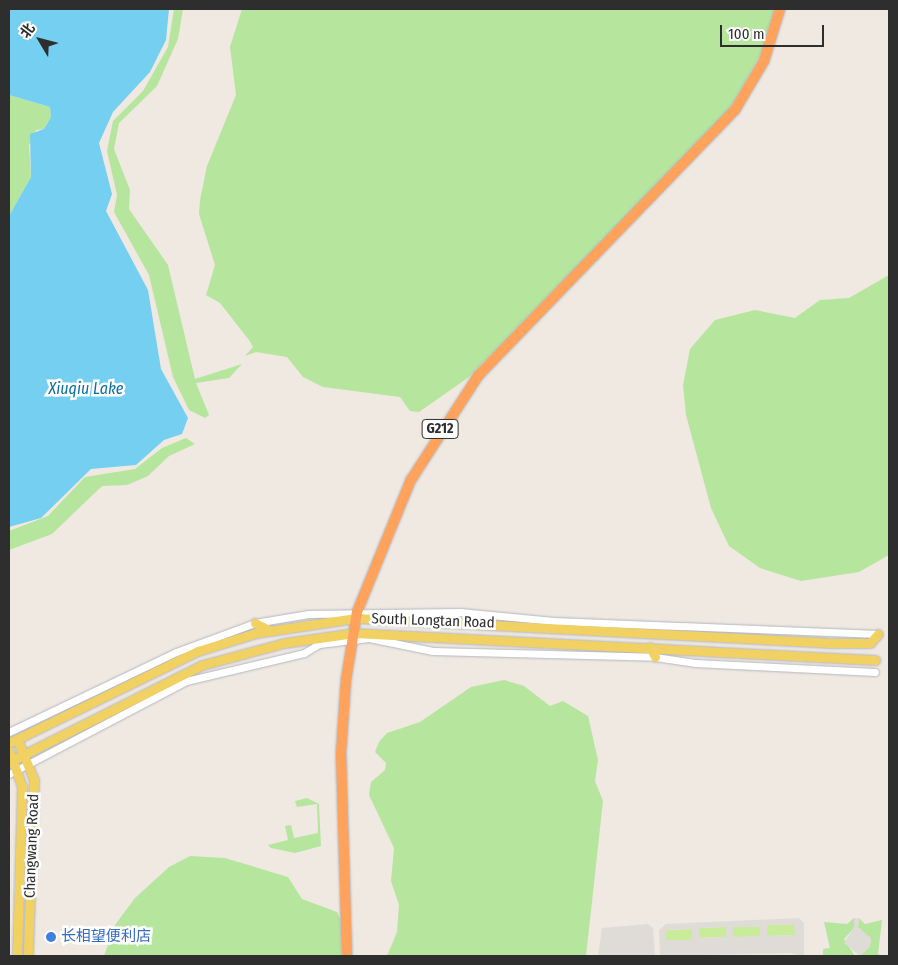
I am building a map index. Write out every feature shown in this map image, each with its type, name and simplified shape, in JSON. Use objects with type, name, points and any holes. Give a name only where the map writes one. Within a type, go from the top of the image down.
[{"type":"highway","name":"G212","points":[[347,956],[341,753],[342,705],[356,615],[411,480],[443,423],[504,347],[722,126],[764,61],[780,9]]},
{"type":"main road","name":"South Longtan Road","points":[[13,741],[178,659],[269,630],[291,628],[356,615],[415,622],[836,643],[870,644],[878,634]]},
{"type":"main road","points":[[414,636],[415,622]]},
{"type":"main road","points":[[255,623],[269,630]]},
{"type":"main road","points":[[291,628],[293,642]]},
{"type":"main road","name":"South Longtan Road","points":[[13,764],[186,672],[293,642],[353,637],[414,636],[875,660]]},
{"type":"main road","points":[[650,647],[655,657]]},
{"type":"main road","name":"Changwang Road","points":[[13,741],[27,758],[34,780],[28,956]]},
{"type":"main road","name":"Changwang Road","points":[[9,751],[22,799],[17,956]]},
{"type":"street","points":[[9,732],[100,685],[255,623],[308,614],[333,617],[460,612],[554,621],[878,634]]},
{"type":"street","points":[[27,758],[186,681],[304,653],[319,644],[353,637],[385,639],[398,646],[443,652],[655,657],[696,663],[875,672]]},
{"type":"street","points":[[9,774],[13,764]]},
{"type":"green space","points":[[174,9],[183,9],[178,39],[157,86],[119,123],[114,149],[130,190],[129,209],[168,265],[195,379],[242,364],[229,378],[196,383],[209,415],[205,418],[189,410],[173,377],[149,275],[114,212],[117,195],[107,151],[113,121],[143,91],[168,47]]},
{"type":"green space","points":[[242,9],[777,9],[760,56],[728,112],[469,377],[419,412],[410,411],[400,397],[323,387],[303,377],[287,357],[256,352],[245,356],[253,347],[249,340],[220,303],[206,295],[215,265],[199,214],[200,200],[207,166],[236,95],[230,47]]},
{"type":"green space","points":[[9,95],[50,107],[51,117],[44,129],[36,130],[29,145],[31,177],[9,216]]},
{"type":"green space","points":[[889,275],[889,555],[859,572],[801,581],[760,568],[729,546],[711,508],[686,415],[683,385],[690,349],[715,320],[755,310],[795,318],[820,300],[849,298]]},
{"type":"green space","points":[[186,438],[195,444],[169,456],[148,476],[127,485],[102,486],[52,534],[9,550],[9,531],[48,516],[85,477],[135,469],[162,448]]},
{"type":"green space","points":[[504,680],[524,686],[550,706],[563,701],[588,716],[598,760],[595,781],[603,801],[586,956],[387,956],[397,932],[399,905],[391,881],[394,848],[369,795],[371,782],[385,770],[386,763],[375,752],[379,742],[387,733],[420,722],[471,687]]},
{"type":"green space","points":[[307,798],[319,804],[321,846],[295,853],[271,848],[268,845],[288,840],[285,826],[291,825],[294,838],[318,833],[317,804],[297,807],[295,801]]},
{"type":"green space","points":[[190,856],[225,858],[288,877],[302,899],[337,912],[342,923],[341,956],[104,956],[115,925],[135,898],[169,867]]},
{"type":"green space","points":[[854,918],[854,928],[844,939],[855,956],[823,956],[823,949],[830,948],[824,922],[847,924]]},
{"type":"green space","points":[[859,918],[865,924],[882,920],[878,954],[884,956],[860,956],[871,942],[858,927]]},
{"type":"green space","points":[[767,925],[795,925],[795,935],[767,936]]},
{"type":"green space","points":[[726,927],[726,937],[699,938],[698,928]]},
{"type":"green space","points":[[733,927],[760,927],[760,937],[733,937]]},
{"type":"green space","points":[[692,929],[692,940],[666,940],[665,930]]},
{"type":"shaded area","points":[[799,918],[804,923],[804,956],[790,953],[660,956],[659,930],[666,924]],"holes":[[[767,925],[794,925],[795,935],[767,936]],[[726,927],[726,937],[699,938],[699,928]],[[733,927],[760,927],[760,936],[733,937]],[[692,929],[692,940],[666,940],[666,930]]]},
{"type":"shaded area","points":[[854,918],[859,918],[858,927],[871,938],[870,947],[860,956],[844,943],[854,927]]},
{"type":"shaded area","points":[[648,924],[653,928],[655,956],[598,956],[602,928]]},
{"type":"water","name":"Xiuqiu Lake","points":[[9,9],[169,9],[166,40],[150,72],[113,112],[99,143],[112,194],[106,211],[148,290],[161,369],[188,418],[182,434],[164,440],[136,465],[91,469],[41,518],[9,527],[9,216],[31,177],[30,134],[44,129],[51,117],[50,107],[9,95]]},
{"type":"place","name":"长相望便利店","points":[[51,937]]}]
